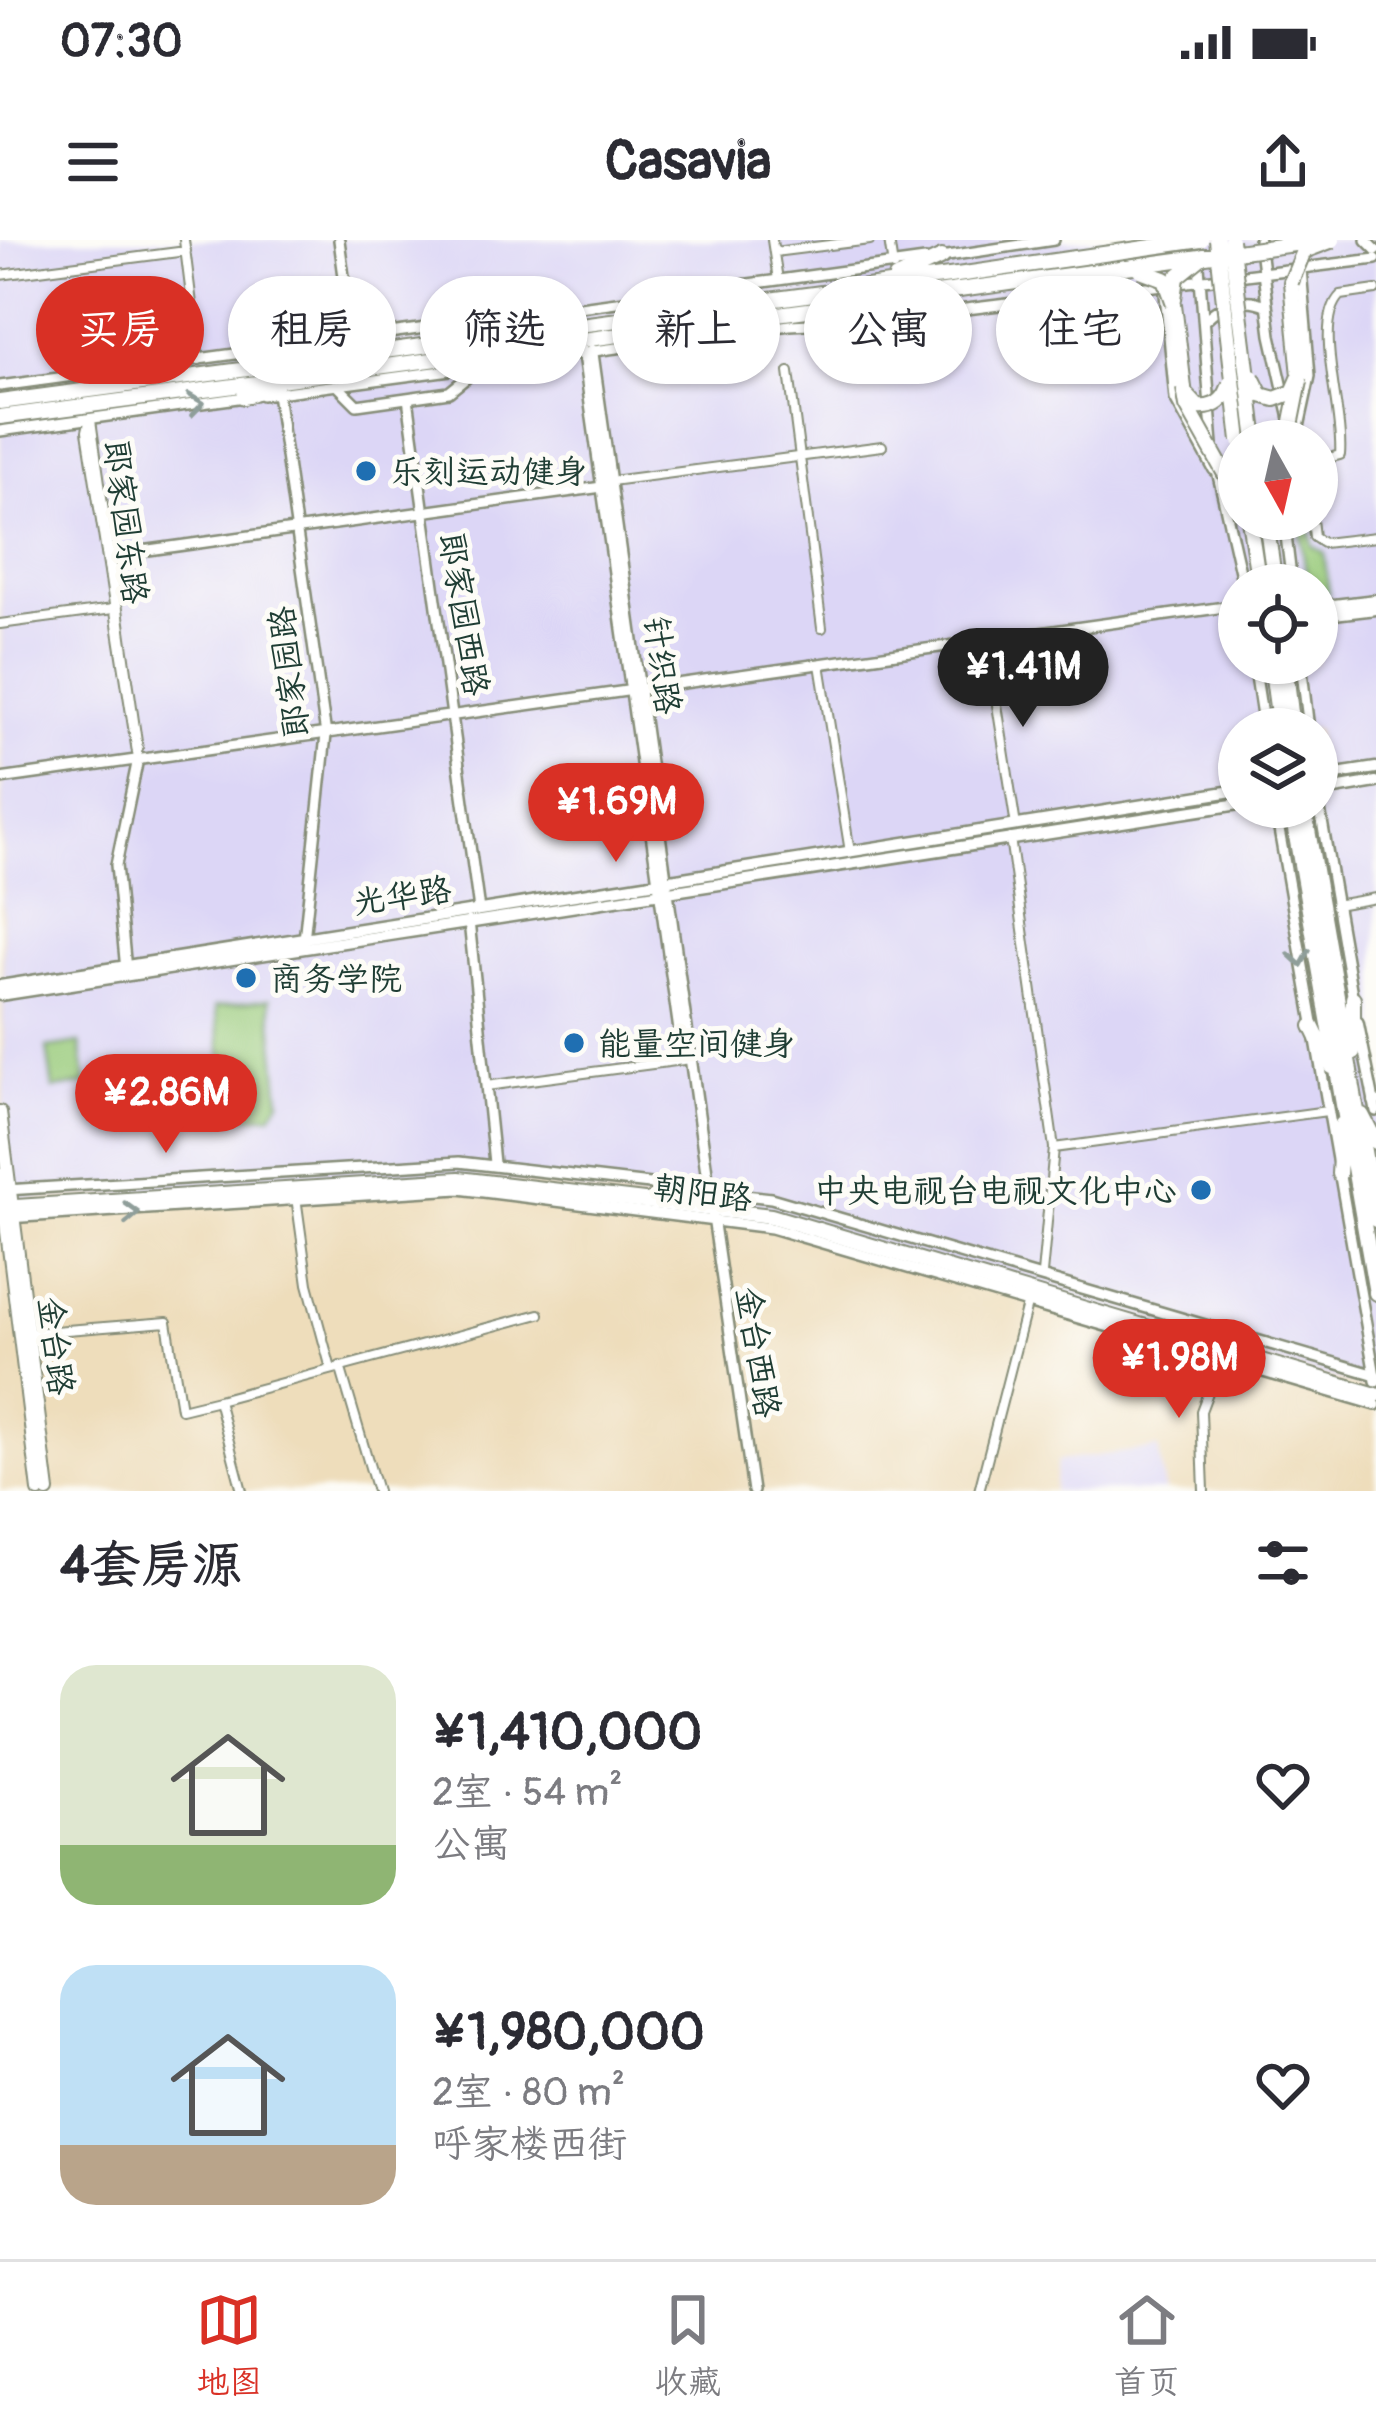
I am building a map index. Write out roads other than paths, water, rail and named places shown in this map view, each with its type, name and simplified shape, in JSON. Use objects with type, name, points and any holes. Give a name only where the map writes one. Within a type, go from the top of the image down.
[{"type":"highway","points":[[972,279],[1149,240]]},
{"type":"highway","points":[[1217,240],[1251,420]]},
{"type":"highway","points":[[1232,240],[1239,420]]},
{"type":"highway","points":[[1135,244],[1319,240]]},
{"type":"highway","points":[[1291,282],[1304,251],[1334,240]]},
{"type":"highway","points":[[972,281],[1112,268],[1202,245]]},
{"type":"highway","points":[[1174,304],[1177,278],[1202,245]]},
{"type":"highway","points":[[1254,245],[1282,258],[1291,282],[1300,376],[1295,420]]},
{"type":"highway","points":[[908,276],[942,257]]},
{"type":"highway","points":[[1112,268],[1152,271],[1165,279],[1174,304],[1187,406],[1218,461]]},
{"type":"highway","points":[[396,357],[804,308]]},
{"type":"highway","points":[[396,354],[612,322]]},
{"type":"highway","points":[[1238,358],[1267,398],[1289,395],[1300,376]]},
{"type":"highway","points":[[1184,388],[1198,406],[1219,403],[1228,391],[1238,358]]},
{"type":"highway","points":[[0,417],[228,379]]},
{"type":"highway","points":[[244,398],[269,384]]},
{"type":"highway","points":[[0,402],[112,395]]},
{"type":"highway","points":[[1296,828],[1376,1220]]},
{"type":"highway","points":[[1305,828],[1310,894]]},
{"type":"highway","points":[[1339,1174],[1353,998]]},
{"type":"highway","points":[[1312,1026],[1376,1142]]},
{"type":"highway","points":[[1348,1094],[1376,1292]]},
{"type":"highway","name":"朝阳路","points":[[5,1202],[459,1175],[708,1202],[814,1218],[1376,1383]]},
{"type":"main road","name":"针织路","points":[[588,350],[708,1202]]},
{"type":"main road","points":[[1338,606],[1376,604]]},
{"type":"main road","points":[[1338,612],[1376,604]]},
{"type":"main road","points":[[1338,774],[1376,768]]},
{"type":"main road","points":[[1338,788],[1376,782]]},
{"type":"main road","name":"光华路","points":[[0,995],[479,910],[1013,832],[1218,794]]},
{"type":"main road","name":"光华路","points":[[304,941],[469,921],[850,852],[1218,806]]},
{"type":"main road","name":"光华路","points":[[0,986],[126,970]]},
{"type":"main road","points":[[0,1112],[5,1202]]},
{"type":"main road","name":"金台路","points":[[5,1202],[29,1333],[48,1491]]},
{"type":"main road","name":"金台路","points":[[5,1202],[39,1491]]},
{"type":"street","points":[[339,240],[344,276]]},
{"type":"street","points":[[772,240],[778,276]]},
{"type":"street","points":[[774,252],[870,240]]},
{"type":"street","points":[[890,240],[893,267]]},
{"type":"street","points":[[780,283],[1054,240],[1059,276]]},
{"type":"street","points":[[1319,240],[1321,258],[1331,265]]},
{"type":"street","points":[[1366,240],[1376,250]]},
{"type":"street","points":[[1135,244],[1142,276]]},
{"type":"street","points":[[0,275],[185,245],[189,276]]},
{"type":"street","points":[[1202,245],[1204,387],[1217,475],[1240,564]]},
{"type":"street","points":[[1254,245],[1289,420]]},
{"type":"street","points":[[1164,286],[1376,259]]},
{"type":"street","points":[[1300,420],[1310,388],[1301,268]]},
{"type":"street","points":[[1336,420],[1327,334],[1333,305],[1341,295],[1376,290]]},
{"type":"street","points":[[1164,295],[1175,399],[1217,475]]},
{"type":"street","points":[[1206,319],[1219,306],[1256,300],[1267,306]]},
{"type":"street","points":[[396,336],[612,306]]},
{"type":"street","points":[[588,350],[804,326]]},
{"type":"street","points":[[789,372],[822,628]]},
{"type":"street","points":[[0,430],[420,374]]},
{"type":"street","points":[[0,386],[36,381]]},
{"type":"street","points":[[337,385],[357,405],[464,384]]},
{"type":"street","name":"郎家园路","points":[[277,393],[326,734],[304,941]]},
{"type":"street","name":"郎家园西路","points":[[408,398],[479,910]]},
{"type":"street","name":"郎家园东路","points":[[90,418],[113,555],[116,609]]},
{"type":"street","name":"郎家园东路","points":[[90,418],[86,431],[138,759],[116,866],[126,970]]},
{"type":"street","points":[[113,555],[882,446]]},
{"type":"street","points":[[1318,540],[1376,537]]},
{"type":"street","points":[[0,779],[1218,608]]},
{"type":"street","points":[[0,624],[116,609]]},
{"type":"street","points":[[987,640],[1054,1148],[1042,1274]]},
{"type":"street","points":[[820,664],[850,852]]},
{"type":"street","points":[[1279,828],[1376,1383]]},
{"type":"street","points":[[1323,828],[1376,1106]]},
{"type":"street","points":[[1335,905],[1376,898]]},
{"type":"street","points":[[469,921],[494,1163]]},
{"type":"street","points":[[486,1086],[687,1060]]},
{"type":"street","points":[[1054,1148],[1327,1111]]},
{"type":"street","name":"朝阳路","points":[[5,1202],[163,1212],[459,1175],[494,1163],[708,1202],[816,1208],[1042,1274],[1376,1383]]},
{"type":"street","points":[[296,1197],[305,1267],[377,1491]]},
{"type":"street","name":"朝阳路","points":[[708,1202],[1376,1405]]},
{"type":"street","name":"金台西路","points":[[708,1202],[753,1491]]},
{"type":"street","points":[[980,1491],[979,1476],[1029,1299]]},
{"type":"street","points":[[29,1333],[167,1322],[181,1408],[539,1314]]},
{"type":"street","points":[[1204,1491],[1198,1456],[1201,1411],[1221,1358]]},
{"type":"street","points":[[218,1400],[242,1491]]},
{"type":"place","name":"乐刻运动健身","points":[[366,471]]},
{"type":"place","name":"商务学院","points":[[246,978]]},
{"type":"place","name":"能量空间健身","points":[[574,1043]]},
{"type":"place","name":"中央电视台电视文化中心","points":[[1201,1190]]}]
